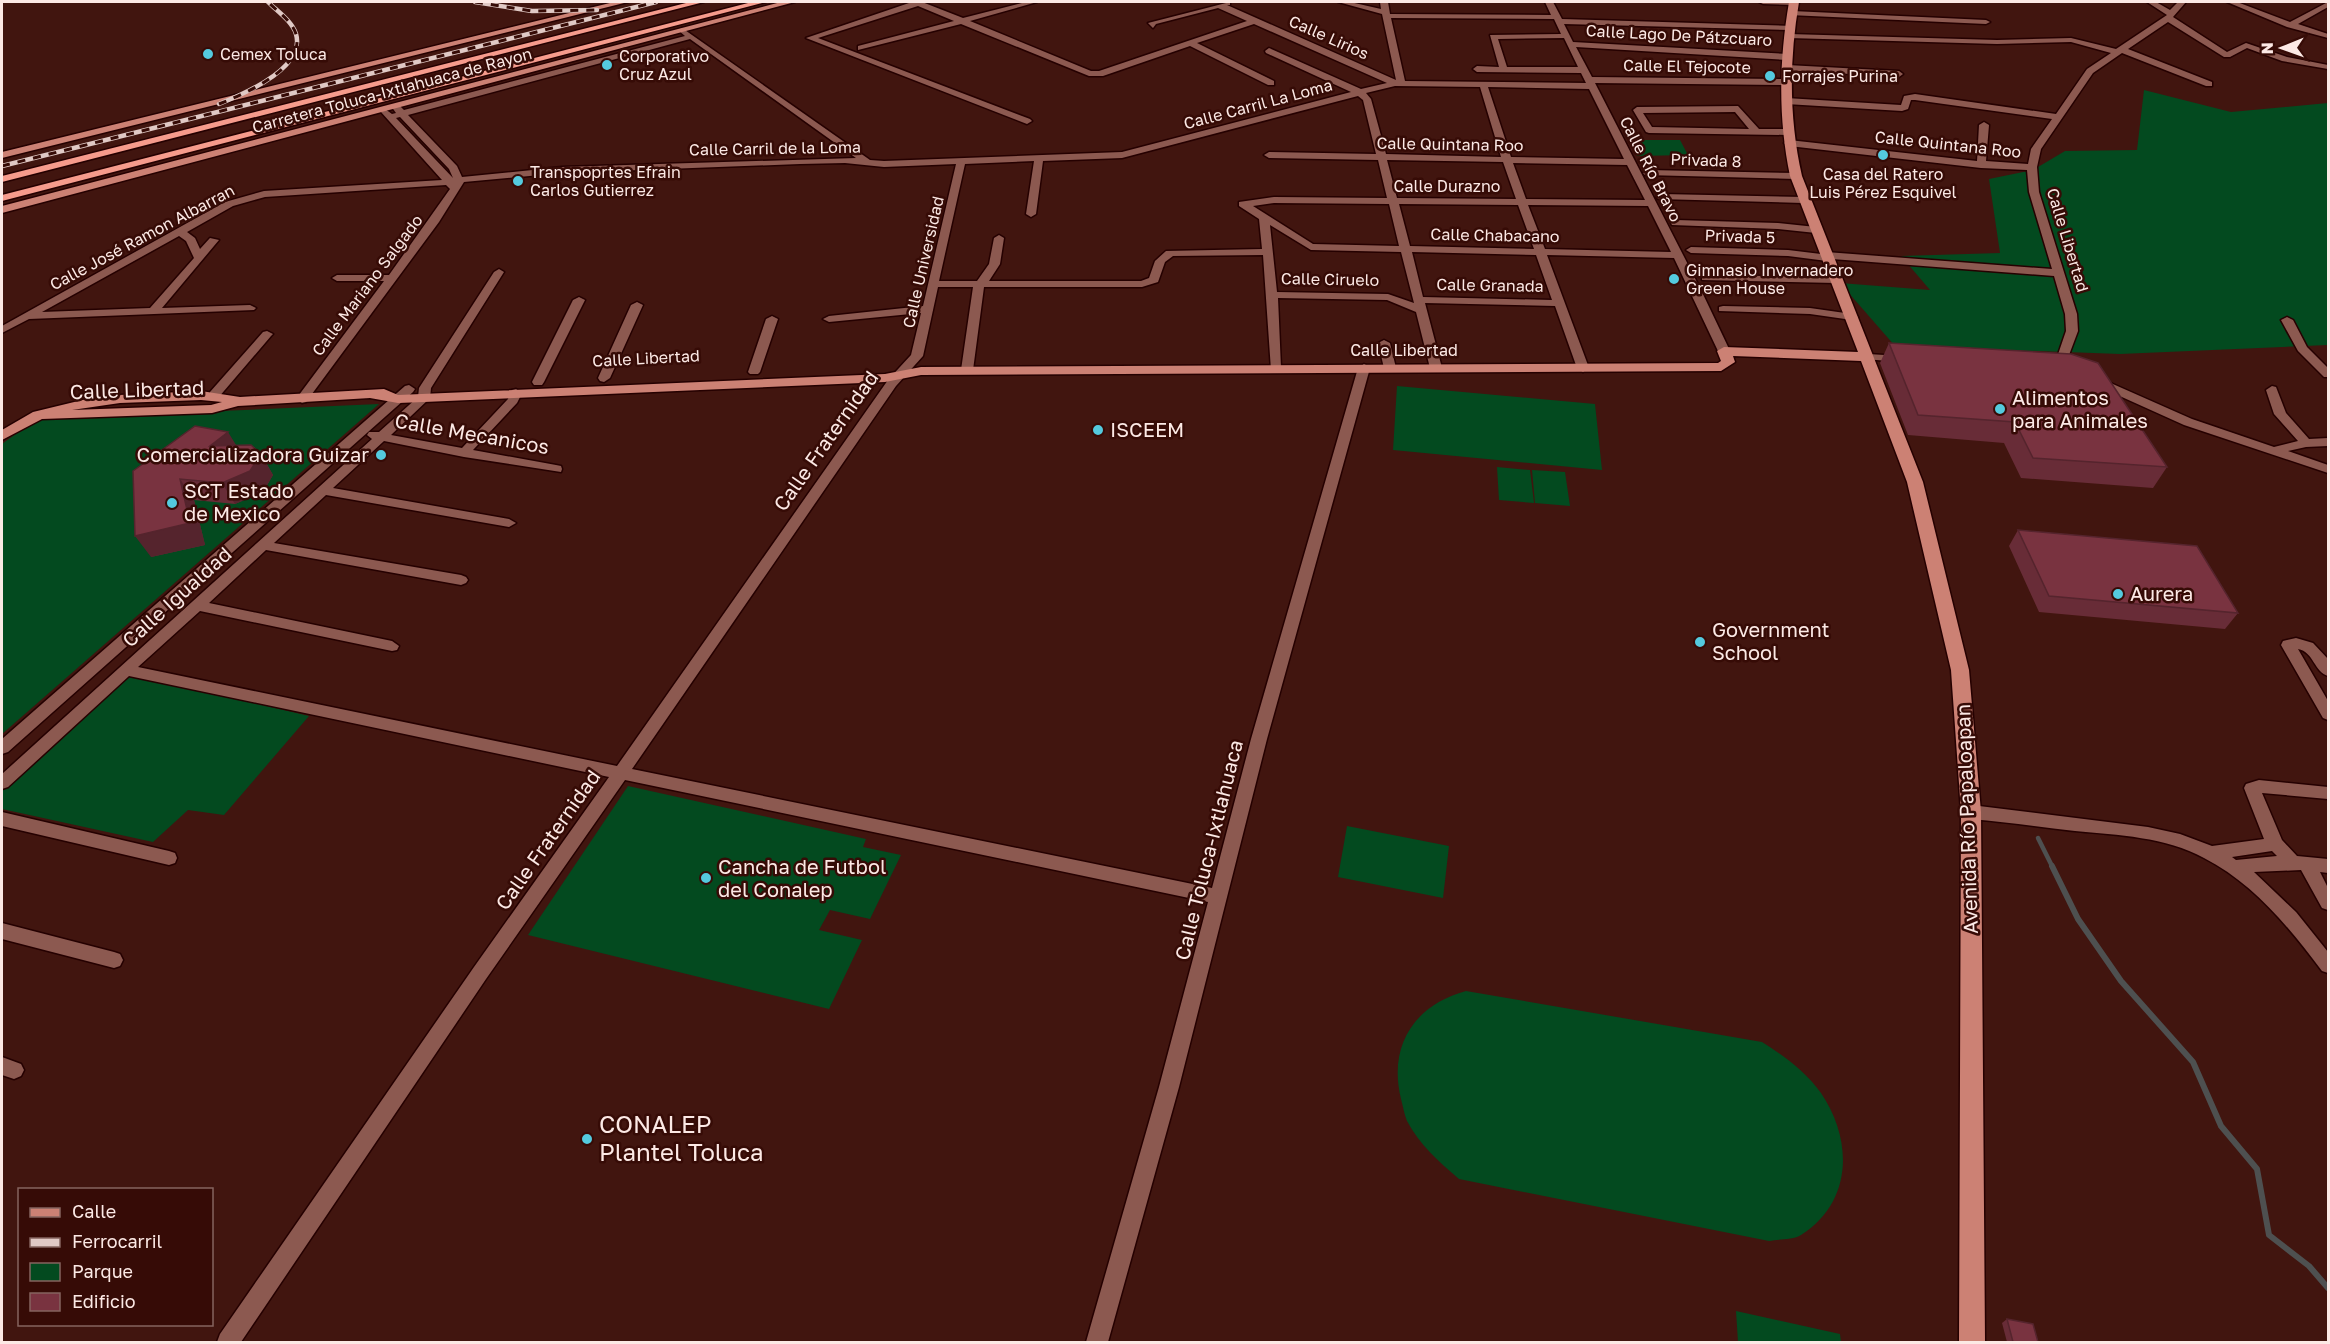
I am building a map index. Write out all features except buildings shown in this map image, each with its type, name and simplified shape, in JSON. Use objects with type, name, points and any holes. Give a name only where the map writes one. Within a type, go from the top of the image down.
[{"type":"highway","name":"Carretera Toluca-Ixtlahuaca de Rayon","points":[[2,179],[699,2]]},
{"type":"highway","name":"Carretera Toluca-Ixtlahuaca de Rayon","points":[[2,198],[761,2]]},
{"type":"main road","name":"Carretera Toluca-Ixtlahuaca de Rayon","points":[[2,155],[623,2]]},
{"type":"main road","name":"Carretera Toluca-Ixtlahuaca de Rayon","points":[[2,210],[392,112],[685,34],[790,2]]},
{"type":"main road","name":"Avenida Río Papaloapan","points":[[1793,6],[1786,101],[1796,178],[1915,482],[1954,636],[1964,697],[1971,812],[1972,1342]]},
{"type":"main road","points":[[1724,351],[1868,357]]},
{"type":"main road","name":"Calle Libertad","points":[[424,393],[516,393],[909,370],[1721,367],[1728,362],[1724,351]]},
{"type":"main road","name":"Calle Libertad","points":[[38,415],[202,409],[237,402],[424,393],[604,378],[888,366],[909,370]]},
{"type":"main road","name":"Calle Libertad","points":[[2,436],[38,415],[89,399],[214,395],[237,402]]},
{"type":"street","points":[[1027,120],[810,38],[918,2],[1095,74],[1114,71],[1188,42],[1254,21]]},
{"type":"street","points":[[861,48],[1033,2]]},
{"type":"street","points":[[1153,26],[1152,22],[1233,2]]},
{"type":"street","points":[[1342,2],[1387,14],[1557,19],[1997,42],[2071,40],[2119,51],[2209,84]]},
{"type":"street","points":[[1384,2],[1398,82],[1483,84],[1587,78]]},
{"type":"street","name":"Calle Río Bravo","points":[[1549,2],[1678,255],[1724,351]]},
{"type":"street","points":[[1763,2],[1986,22]]},
{"type":"street","points":[[2151,2],[2229,55],[2245,45],[2328,67]]},
{"type":"street","name":"Calle Libertad","points":[[2070,372],[2072,314],[2034,192],[2032,167],[2036,149],[2084,78],[2169,16],[2182,2]]},
{"type":"street","points":[[2231,2],[2290,25],[2328,36]]},
{"type":"street","points":[[2290,25],[2328,4]]},
{"type":"street","name":"Calle Lirios","points":[[1219,5],[1398,82]]},
{"type":"street","points":[[685,34],[867,162]]},
{"type":"street","name":"Calle Lago De Pátzcuaro","points":[[1504,69],[1493,39],[1495,37],[1567,40],[1899,74]]},
{"type":"street","points":[[1188,42],[1271,83]]},
{"type":"street","points":[[1269,51],[1359,93],[1367,99],[1436,368]]},
{"type":"street","points":[[1477,69],[1504,69],[1587,78]]},
{"type":"street","name":"Calle El Tejocote","points":[[1587,78],[1786,82]]},
{"type":"street","name":"Calle Carril La Loma","points":[[1122,155],[1398,82]]},
{"type":"street","points":[[1483,84],[1507,160],[1583,368]]},
{"type":"street","points":[[1786,101],[1902,108],[1905,107],[1907,98],[1915,97],[2058,117]]},
{"type":"street","name":"Calle Quintana Roo","points":[[1755,130],[1738,109],[1637,110],[1649,130],[1755,130],[1789,138],[1981,165],[2032,167]]},
{"type":"street","points":[[392,112],[455,183]]},
{"type":"street","points":[[1981,165],[1984,125]]},
{"type":"street","name":"Calle Carril de la Loma","points":[[455,183],[496,174],[704,164],[829,160],[884,164],[1122,155]]},
{"type":"street","name":"Calle Quintana Roo","points":[[1269,155],[1630,162]]},
{"type":"street","points":[[1031,214],[1039,158]]},
{"type":"street","name":"Calle Universidad","points":[[909,370],[917,356],[961,161]]},
{"type":"street","name":"Privada 8","points":[[1648,173],[1796,178]]},
{"type":"street","name":"Calle José Ramon Albarran","points":[[2,330],[229,204],[251,196],[455,183]]},
{"type":"street","name":"Calle Mariano Salgado","points":[[302,399],[392,278],[455,183]]},
{"type":"street","points":[[1662,197],[1804,203]]},
{"type":"street","name":"Calle Durazno","points":[[1264,217],[1243,204],[1274,200],[1651,203]]},
{"type":"street","points":[[1264,217],[1275,368]]},
{"type":"street","name":"Calle Chabacano","points":[[1264,217],[1311,247],[1678,255]]},
{"type":"street","points":[[1676,223],[1815,228]]},
{"type":"street","points":[[180,231],[191,240],[199,258]]},
{"type":"street","points":[[967,370],[979,285],[992,274],[997,264],[999,238]]},
{"type":"street","points":[[153,312],[214,240],[191,240]]},
{"type":"street","name":"Privada 5","points":[[1691,250],[1826,255],[2059,273]]},
{"type":"street","points":[[934,284],[1136,284],[1154,280],[1160,261],[1170,253],[1267,252]]},
{"type":"street","name":"Calle Igualdad","points":[[2,783],[380,438],[424,393],[499,272]]},
{"type":"street","points":[[337,278],[392,278]]},
{"type":"street","points":[[1706,278],[1838,283]]},
{"type":"street","name":"Calle Ciruelo","points":[[1271,295],[1388,297],[1421,305]]},
{"type":"street","points":[[538,382],[579,300]]},
{"type":"street","name":"Calle Granada","points":[[1421,305],[1560,303]]},
{"type":"street","points":[[604,378],[637,305]]},
{"type":"street","points":[[26,317],[250,308]]},
{"type":"street","points":[[829,319],[928,309]]},
{"type":"street","points":[[1724,309],[1850,314]]},
{"type":"street","points":[[754,372],[772,320]]},
{"type":"street","points":[[2287,320],[2302,349],[2328,374]]},
{"type":"street","points":[[214,395],[267,334]]},
{"type":"street","points":[[1384,343],[1390,368]]},
{"type":"street","points":[[1868,357],[1914,359]]},
{"type":"street","points":[[2042,367],[2070,372],[2170,415],[2328,469]]},
{"type":"street","name":"Calle Toluca-Ixtlahuaca","points":[[1097,1342],[1259,739],[1364,368]]},
{"type":"street","name":"Calle Fraternidad","points":[[228,1342],[480,973],[756,581],[802,510],[909,370]]},
{"type":"street","points":[[2272,390],[2280,414],[2306,443]]},
{"type":"street","points":[[464,453],[480,433],[513,400],[516,393]]},
{"type":"street","name":"Calle Igualdad","points":[[2,748],[404,394]]},
{"type":"street","name":"Calle Mecanicos","points":[[361,431],[380,438],[556,470]]},
{"type":"street","points":[[2273,451],[2306,443],[2328,442]]},
{"type":"street","points":[[323,490],[509,523]]},
{"type":"street","points":[[262,545],[461,580]]},
{"type":"street","points":[[197,605],[392,646]]},
{"type":"street","points":[[2328,671],[2313,648],[2305,645],[2288,645],[2328,714]]},
{"type":"street","points":[[126,670],[1218,897]]},
{"type":"street","points":[[2328,793],[2252,788],[2275,844],[2300,863],[2328,903]]},
{"type":"street","points":[[1971,812],[2150,833],[2188,843],[2211,853],[2260,889],[2292,919],[2328,965]]},
{"type":"street","points":[[2,819],[169,858]]},
{"type":"street","points":[[2211,853],[2275,844]]},
{"type":"street","points":[[2232,867],[2300,863],[2328,866]]},
{"type":"street","points":[[2260,889],[2274,866]]},
{"type":"street","points":[[2,931],[114,960]]},
{"type":"green space","points":[[2144,90],[2231,112],[2328,103],[2328,345],[2120,354],[1895,346],[1840,283],[1930,290],[1901,256],[2000,253],[1989,179],[2033,170],[2065,151],[2137,150]]},
{"type":"green space","points":[[1628,140],[1680,140],[1688,155],[1637,156]]},
{"type":"green space","points":[[1397,386],[1595,404],[1602,470],[1393,450]]},
{"type":"green space","points":[[379,404],[2,734],[2,444],[36,419]]},
{"type":"green space","points":[[1497,467],[1530,470],[1534,503],[1499,500]]},
{"type":"green space","points":[[1532,470],[1565,472],[1570,506],[1535,503]]},
{"type":"green space","points":[[124,672],[309,716],[224,815],[188,810],[153,842],[2,809],[2,783]]},
{"type":"green space","name":"Cancha de Futbol del Conalep","points":[[628,786],[866,839],[863,847],[901,855],[870,919],[830,910],[819,930],[862,940],[829,1009],[528,935]]},
{"type":"green space","points":[[1347,826],[1449,846],[1443,898],[1338,877]]},
{"type":"green space","points":[[1466,991],[1762,1042],[1786,1058],[1808,1078],[1821,1093],[1839,1130],[1842,1169],[1839,1188],[1831,1206],[1818,1221],[1798,1237],[1769,1241],[1459,1179],[1424,1145],[1407,1121],[1398,1080],[1398,1062],[1409,1030],[1419,1017],[1448,997]]},
{"type":"green space","points":[[1736,1311],[1840,1334],[1841,1342],[1738,1342]]},
{"type":"waterway","points":[[2038,838],[2052,866]]},
{"type":"waterway","points":[[2052,866],[2078,919],[2121,981],[2193,1062],[2221,1126],[2257,1169],[2269,1235],[2309,1266],[2328,1288]]},
{"type":"railway","points":[[219,104],[271,78],[292,58],[297,46],[294,29],[268,2]]},
{"type":"railway","points":[[475,2],[532,11],[597,10]]},
{"type":"railway","points":[[2,166],[656,2]]},
{"type":"place","name":"Cemex Toluca","points":[[208,54]]},
{"type":"place","name":"Corporativo Cruz Azul","points":[[607,65]]},
{"type":"place","name":"Forrajes Purina","points":[[1770,76]]},
{"type":"place","name":"Casa del Ratero Luis Pérez Esquivel","points":[[1883,155]]},
{"type":"place","name":"Transpoprtes Efrain Carlos Gutierrez","points":[[518,181]]},
{"type":"place","name":"Gimnasio Invernadero Green House","points":[[1674,279]]},
{"type":"place","name":"Alimentos para Animales","points":[[2000,409]]},
{"type":"place","name":"ISCEEM","points":[[1098,430]]},
{"type":"place","name":"Comercializadora Guizar","points":[[381,455]]},
{"type":"place","name":"SCT Estado de Mexico","points":[[172,503]]},
{"type":"place","name":"Aurera","points":[[2118,594]]},
{"type":"place","name":"Government School","points":[[1700,642]]},
{"type":"place","name":"Cancha de Futbol del Conalep","points":[[706,878]]},
{"type":"place","name":"CONALEP Plantel Toluca","points":[[587,1139]]}]
